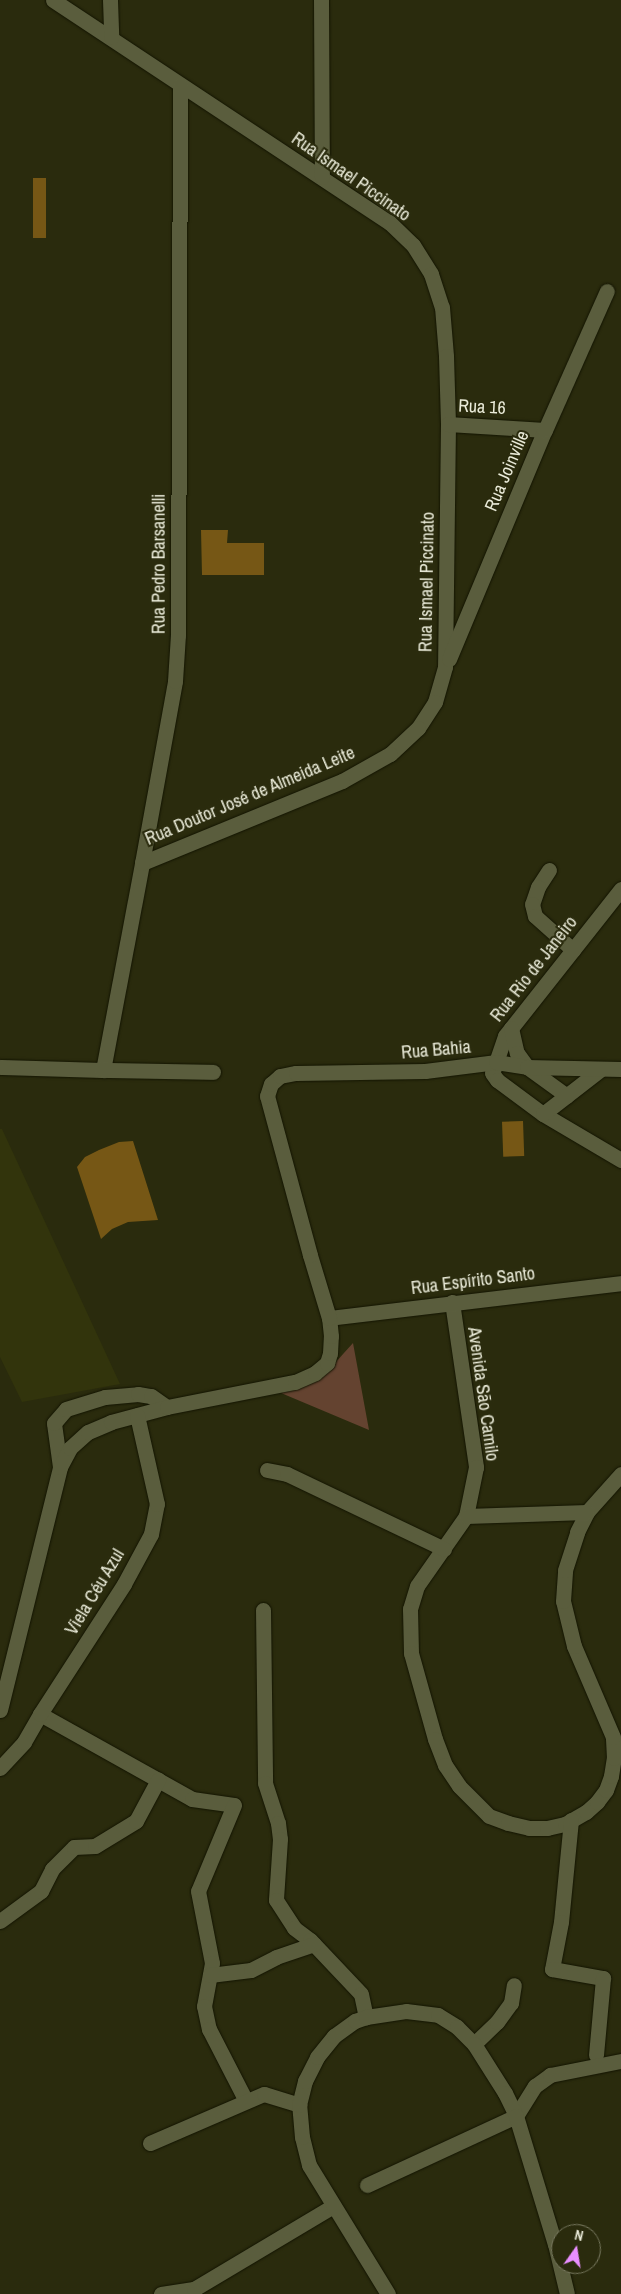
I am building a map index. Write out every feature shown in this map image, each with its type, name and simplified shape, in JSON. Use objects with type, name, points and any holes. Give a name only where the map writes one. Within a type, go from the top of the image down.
[{"type":"street","name":"Rua Ismael Piccinato","points":[[52,0],[111,36],[180,85],[389,222],[413,245],[431,274],[442,307],[448,424],[445,667],[435,702]]},
{"type":"street","points":[[110,0],[111,36]]},
{"type":"street","points":[[321,0],[322,177]]},
{"type":"street","name":"Rua Pedro Barsanelli","points":[[103,1070],[175,681],[178,635],[180,85]]},
{"type":"street","name":"Rua Joinville","points":[[445,667],[544,430],[607,292]]},
{"type":"street","name":"Rua 16","points":[[448,424],[544,430]]},
{"type":"street","name":"Rua Doutor José de Almeida Leite","points":[[142,863],[342,781],[390,754],[418,728],[435,702]]},
{"type":"street","points":[[548,870],[538,887],[532,904],[535,916],[573,950]]},
{"type":"street","name":"Rua Rio de Janeiro","points":[[496,1062],[501,1046],[511,1028],[620,890]]},
{"type":"street","points":[[511,1028],[517,1053],[527,1068],[567,1096]]},
{"type":"street","points":[[496,1062],[492,1074],[496,1080],[543,1114],[621,1160]]},
{"type":"street","name":"Rua Bahia","points":[[329,1318],[267,1096],[270,1084],[280,1076],[296,1073],[425,1071],[496,1062],[527,1068],[621,1069]]},
{"type":"street","points":[[0,1066],[213,1072]]},
{"type":"street","points":[[543,1114],[601,1069]]},
{"type":"street","name":"Rua Espírito Santo","points":[[329,1318],[621,1283]]},
{"type":"street","name":"Avenida São Camilo","points":[[452,1302],[476,1467],[466,1516],[417,1586],[410,1609],[409,1630],[411,1653],[435,1739],[445,1765],[459,1786],[489,1816],[529,1828],[547,1828],[572,1820],[586,1812],[606,1790],[614,1758],[612,1737],[574,1646],[564,1601],[565,1570],[577,1532],[587,1512],[621,1474]]},
{"type":"street","points":[[0,1710],[60,1467],[70,1448],[88,1432],[137,1415],[167,1407],[295,1382],[314,1373],[326,1363],[330,1353],[329,1318]]},
{"type":"street","points":[[60,1467],[54,1423],[66,1409],[105,1397],[138,1394],[151,1396],[167,1407]]},
{"type":"street","name":"Viela Céu Azul","points":[[0,1768],[24,1742],[124,1584],[151,1534],[158,1504],[137,1415]]},
{"type":"street","points":[[267,1470],[287,1474],[444,1548]]},
{"type":"street","points":[[466,1516],[587,1512]]},
{"type":"street","points":[[263,1610],[265,1783],[278,1824],[280,1839],[276,1900],[294,1928],[314,1944],[361,1994],[366,2017]]},
{"type":"street","points":[[40,1714],[192,1799],[234,1805],[198,1891],[212,1963],[204,2006],[209,2029],[246,2101]]},
{"type":"street","points":[[0,1921],[41,1891],[52,1869],[74,1847],[96,1846],[136,1822],[158,1780]]},
{"type":"street","points":[[572,1820],[561,1922],[552,1969],[603,1978],[596,2055]]},
{"type":"street","points":[[210,1975],[251,1970],[276,1957],[314,1944]]},
{"type":"street","points":[[474,2044],[497,2022],[511,2003],[514,1985]]},
{"type":"street","points":[[388,2294],[309,2165],[302,2137],[300,2105],[305,2081],[317,2057],[334,2036],[355,2021],[366,2017],[406,2011],[438,2016],[458,2027],[474,2044],[505,2092],[516,2116],[555,2244],[566,2294]]},
{"type":"street","points":[[367,2185],[516,2116],[535,2086],[550,2074],[621,2061]]},
{"type":"street","points":[[150,2143],[264,2094],[300,2105]]},
{"type":"street","points":[[161,2294],[194,2289],[333,2206]]},
{"type":"shaded area","points":[[0,1129],[2,1129],[120,1384],[22,1402],[0,1357]]},
{"type":"shaded area","points":[[353,1343],[369,1430],[281,1393],[325,1374]]},
{"type":"building","points":[[33,178],[46,178],[46,238],[33,238]]},
{"type":"building","points":[[201,530],[228,530],[227,543],[264,543],[264,575],[202,575]]},
{"type":"building","points":[[523,1121],[524,1156],[503,1157],[502,1122]]},
{"type":"building","points":[[133,1141],[158,1220],[128,1222],[112,1229],[101,1239],[77,1167],[85,1157],[99,1150],[119,1142]]}]
